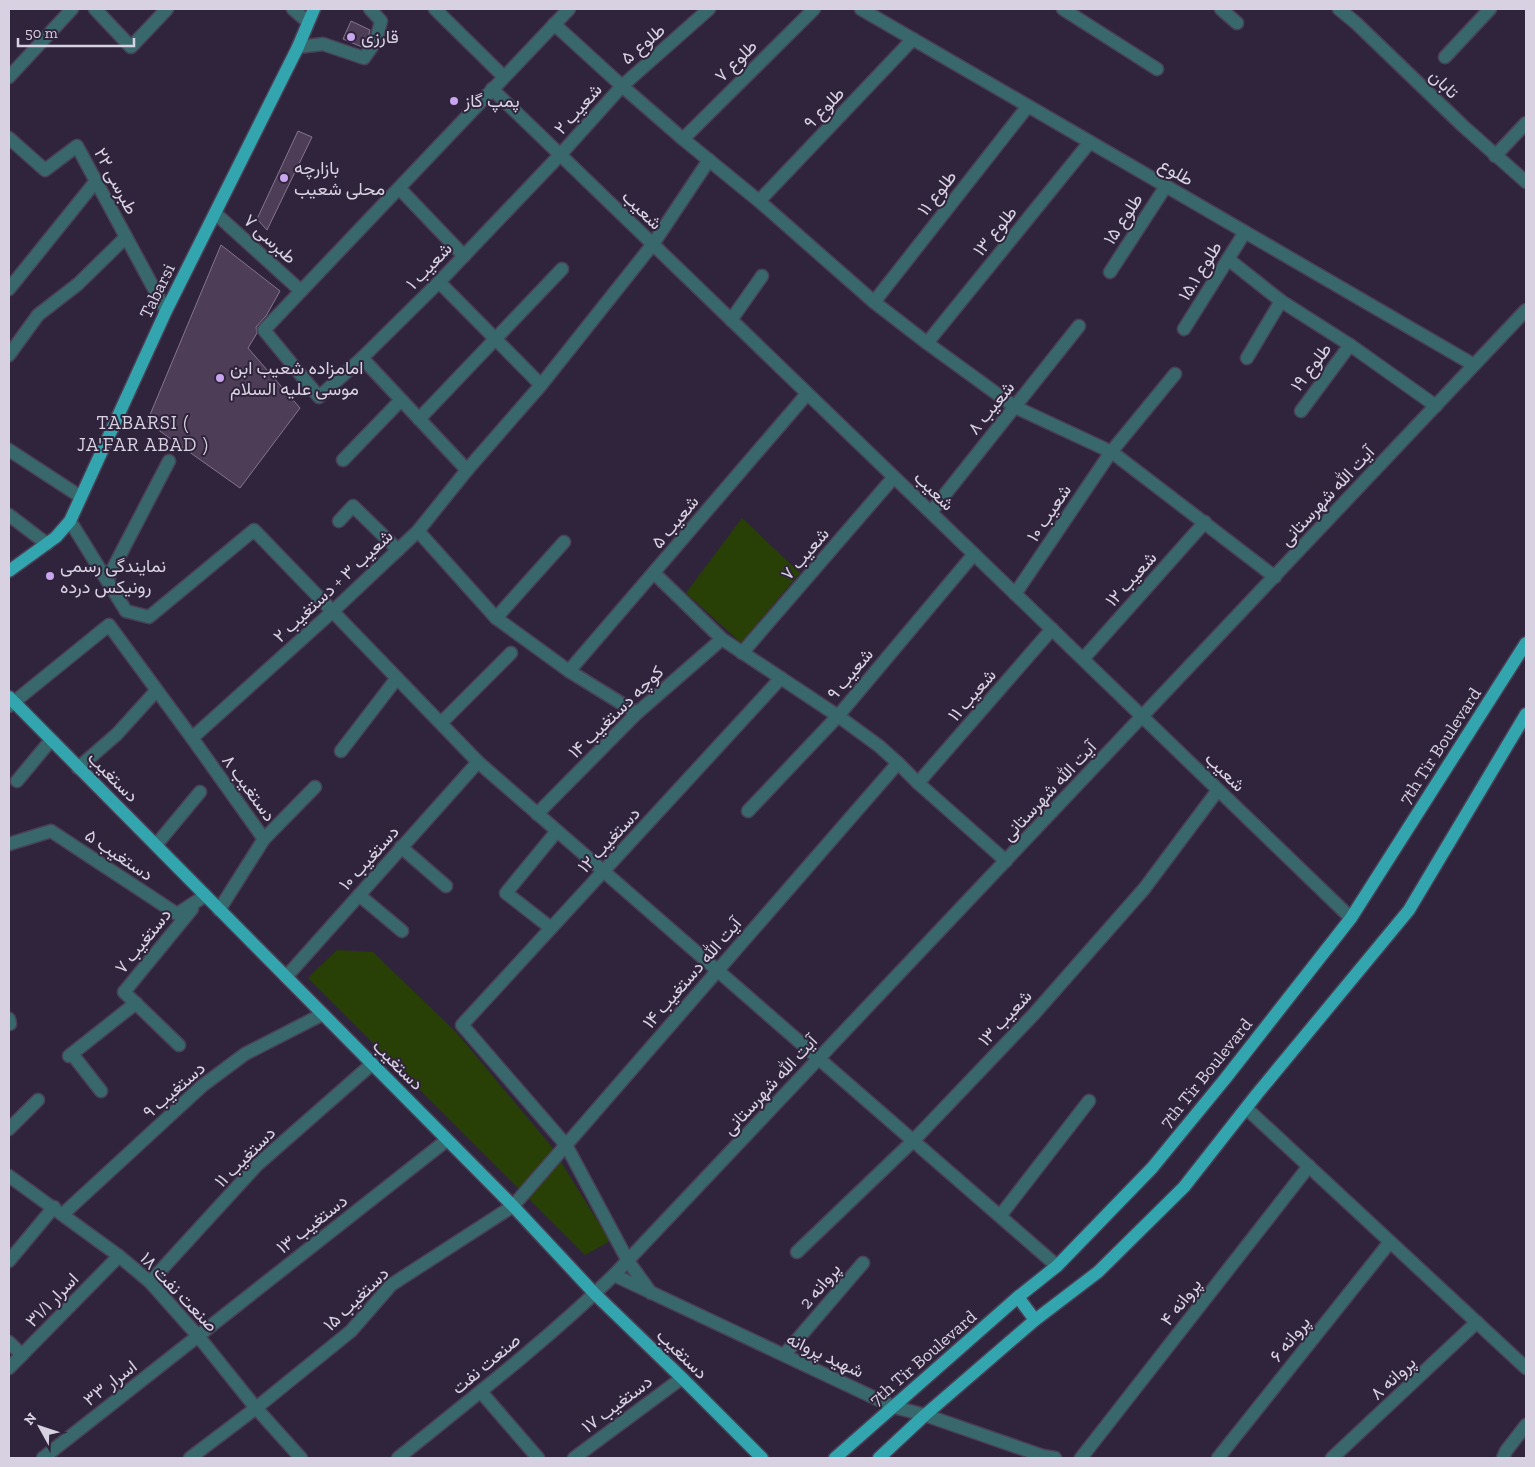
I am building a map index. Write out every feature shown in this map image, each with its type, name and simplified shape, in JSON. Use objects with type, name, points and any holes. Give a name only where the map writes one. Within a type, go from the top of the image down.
[{"type":"main road","name":"Tabarsi","points":[[9,571],[56,537],[70,521],[166,311],[298,47],[314,9]]},
{"type":"main road","name":"7th Tir Boulevard","points":[[835,1458],[1018,1297],[1057,1266],[1152,1168],[1225,1079],[1351,918],[1526,643]]},
{"type":"main road","name":"دستغیب","points":[[10,701],[156,846],[202,896],[219,910],[513,1206],[595,1294],[682,1378],[756,1456]]},
{"type":"main road","points":[[880,1458],[925,1415],[1035,1320],[1098,1272],[1184,1187],[1246,1108],[1409,910],[1526,714]]},
{"type":"main road","points":[[1018,1297],[1035,1320]]},
{"type":"street","points":[[9,77],[72,9]]},
{"type":"street","points":[[95,9],[131,47],[167,9]]},
{"type":"street","points":[[293,9],[308,22]]},
{"type":"street","points":[[298,47],[323,44],[364,58],[376,41],[381,21],[370,9]]},
{"type":"street","points":[[436,9],[504,77]]},
{"type":"street","points":[[301,291],[569,9]]},
{"type":"street","name":"طلوع ۵","points":[[622,86],[709,9]]},
{"type":"street","name":"طلوع ۷","points":[[683,138],[814,9]]},
{"type":"street","points":[[1063,9],[1157,69]]},
{"type":"street","points":[[1221,9],[1237,23]]},
{"type":"street","name":"تابان","points":[[1339,9],[1495,156],[1526,182]]},
{"type":"street","points":[[1445,57],[1490,9]]},
{"type":"street","name":"طلوع","points":[[865,10],[913,40],[1474,365]]},
{"type":"street","points":[[554,24],[622,86],[759,201],[874,302],[927,343],[1015,407],[1111,452],[1275,577]]},
{"type":"street","name":"طلوع ۹","points":[[759,201],[913,40]]},
{"type":"street","name":"شعیب ۲","points":[[560,155],[622,86]]},
{"type":"street","name":"شعیب","points":[[492,89],[1351,918]]},
{"type":"street","name":"طلوع ۱۱","points":[[874,302],[1028,106]]},
{"type":"street","points":[[1495,156],[1526,123]]},
{"type":"street","name":"طبرسی ۲۲","points":[[9,138],[45,170],[77,146],[166,311]]},
{"type":"street","name":"طلوع ۱۳","points":[[927,343],[1090,142]]},
{"type":"street","name":"شعیب ۱","points":[[301,291],[264,330],[319,397],[362,358],[439,282],[560,155]]},
{"type":"street","name":"شعیب ۳ + دستغیب ۲","points":[[192,738],[333,611],[418,531],[467,470],[541,385],[653,244],[709,160]]},
{"type":"street","points":[[9,289],[96,181]]},
{"type":"street","name":"طلوع ۱۵","points":[[1110,272],[1166,186]]},
{"type":"street","points":[[399,188],[464,256]]},
{"type":"street","name":"طبرسی ۷","points":[[215,214],[301,291]]},
{"type":"street","name":"طلوع ۱۵.۱","points":[[1184,328],[1245,232]]},
{"type":"street","points":[[9,355],[38,315],[78,284],[126,237]]},
{"type":"street","points":[[1228,259],[1281,301],[1350,345],[1436,406]]},
{"type":"street","points":[[419,418],[562,269]]},
{"type":"street","points":[[732,320],[762,276]]},
{"type":"street","points":[[439,282],[541,385]]},
{"type":"street","points":[[1247,358],[1281,301]]},
{"type":"street","name":"آیت الله شهرستانی","points":[[595,1294],[1143,717],[1526,310]]},
{"type":"street","name":"شعیب ۸","points":[[931,512],[1079,326]]},
{"type":"street","name":"طلوع ۱۹","points":[[1301,411],[1350,345]]},
{"type":"street","points":[[362,358],[467,470]]},
{"type":"street","name":"شعیب ۱۰","points":[[1015,594],[1111,452],[1175,374]]},
{"type":"street","name":"شعیب ۵","points":[[569,672],[807,394]]},
{"type":"street","points":[[343,460],[402,400]]},
{"type":"street","points":[[9,450],[81,497]]},
{"type":"street","points":[[107,580],[168,461]]},
{"type":"street","name":"شعیب ۷","points":[[742,653],[894,477]]},
{"type":"street","points":[[339,521],[353,506],[398,550]]},
{"type":"street","points":[[9,515],[47,544]]},
{"type":"street","points":[[70,521],[126,611],[149,617],[254,530],[478,762],[1057,1266]]},
{"type":"street","name":"شعیب ۱۲","points":[[1083,659],[1205,522]]},
{"type":"street","points":[[418,531],[496,618],[569,672],[637,713]]},
{"type":"street","points":[[496,618],[564,542]]},
{"type":"street","name":"شعیب ۹","points":[[748,811],[838,716],[974,554]]},
{"type":"street","points":[[654,573],[722,639],[838,716],[879,746],[1006,861]]},
{"type":"street","points":[[10,701],[126,611]]},
{"type":"street","points":[[109,625],[192,738]]},
{"type":"street","name":"شعیب ۱۱","points":[[918,783],[1052,629]]},
{"type":"street","name":"کوچه دستغیب ۱۴","points":[[537,814],[637,713],[722,639]]},
{"type":"street","points":[[441,723],[511,653]]},
{"type":"street","points":[[340,751],[397,678]]},
{"type":"street","name":"دستغیب ۱۲","points":[[566,1145],[462,1025],[781,678]]},
{"type":"street","points":[[78,768],[117,734],[156,691]]},
{"type":"street","name":"دستغیب ۸","points":[[192,738],[264,839],[219,910]]},
{"type":"street","points":[[17,781],[51,740]]},
{"type":"street","name":"دستغیب ۱۰","points":[[286,977],[478,762]]},
{"type":"street","name":"آیت الله دستغیب ۱۴","points":[[513,1206],[898,763]]},
{"type":"street","points":[[264,839],[315,787]]},
{"type":"street","name":"شعیب ۱۳","points":[[798,1252],[913,1141],[1034,1014],[1144,889],[1218,790]]},
{"type":"street","points":[[156,846],[200,792]]},
{"type":"street","name":"دستغیب ۵","points":[[9,844],[51,831],[177,914],[202,896]]},
{"type":"street","points":[[551,928],[506,893],[557,831]]},
{"type":"street","points":[[401,847],[446,886]]},
{"type":"street","points":[[359,895],[402,932]]},
{"type":"street","name":"دستغیب ۷","points":[[179,1044],[124,992],[202,896]]},
{"type":"street","points":[[101,1091],[70,1055],[136,1003]]},
{"type":"street","name":"دستغیب ۹","points":[[9,1261],[59,1210],[202,1086],[245,1054],[323,1014]]},
{"type":"street","name":"دستغیب ۱۱","points":[[150,1282],[257,1166],[372,1064]]},
{"type":"street","points":[[9,1129],[38,1100]]},
{"type":"street","points":[[1000,1216],[1089,1101]]},
{"type":"street","points":[[1246,1108],[1526,1368]]},
{"type":"street","name":"دستغیب ۱۳","points":[[198,1336],[447,1140]]},
{"type":"street","points":[[566,1145],[628,1261],[651,1293]]},
{"type":"street","name":"پروانه ۴","points":[[1081,1458],[1309,1166]]},
{"type":"street","name":"صنعت نفت ۱۸","points":[[9,1176],[59,1210],[150,1282],[198,1336],[256,1408],[301,1458]]},
{"type":"street","name":"دستغیب ۱۵","points":[[190,1458],[256,1408],[351,1331],[391,1285],[513,1206]]},
{"type":"street","name":"پروانه ۶","points":[[1218,1458],[1390,1242]]},
{"type":"street","name":"اسرار ۳۱/۱","points":[[9,1368],[119,1256]]},
{"type":"street","name":"پروانه 2","points":[[784,1355],[863,1263]]},
{"type":"street","name":"شهید پروانه","points":[[614,1275],[894,1407],[925,1415],[1047,1458]]},
{"type":"street","name":"صنعت نفت","points":[[398,1458],[481,1392],[595,1294]]},
{"type":"street","name":"پروانه ۸","points":[[1332,1458],[1477,1322]]},
{"type":"street","name":"اسرار ۳۳","points":[[43,1458],[198,1336]]},
{"type":"street","points":[[9,1342],[22,1355]]},
{"type":"street","name":"دستغیب ۱۷","points":[[574,1458],[682,1378]]},
{"type":"street","points":[[481,1392],[538,1458]]},
{"type":"street","points":[[1504,1458],[1506,1451],[1526,1426]]},
{"type":"green space","points":[[742,518],[800,573],[741,643],[686,593]]},
{"type":"green space","points":[[337,950],[373,952],[457,1033],[551,1146],[610,1241],[585,1255],[308,978]]},
{"type":"building","points":[[351,21],[370,30],[368,38],[362,47],[343,39]]},
{"type":"building","name":"بازارچه محلی شعیب","points":[[298,131],[312,137],[267,230],[257,219]]},
{"type":"building","name":"امامزاده شعیب ابن موسی علیه السلام","points":[[221,245],[280,291],[266,316],[256,327],[257,333],[248,348],[300,408],[240,488],[147,422]]},
{"type":"place","name":"قارزی","points":[[351,37]]},
{"type":"place","name":"پمپ گاز","points":[[454,101]]},
{"type":"place","name":"بازارچه محلی شعیب","points":[[284,178]]},
{"type":"place","name":"امامزاده شعیب ابن موسی علیه السلام","points":[[220,378]]},
{"type":"place","name":"نمایندگی رسمی رونیکس درده","points":[[50,576]]},
{"type":"district","name":"TABARSI ( JA'FAR ABAD )","points":[[143,433]]}]
